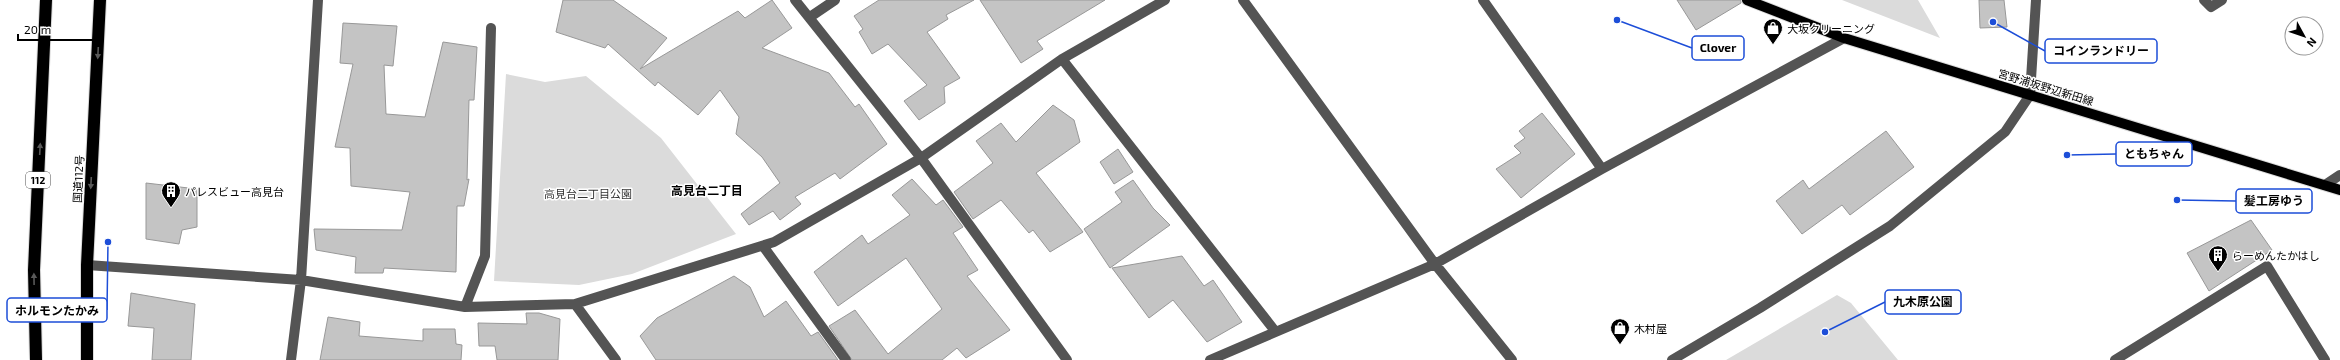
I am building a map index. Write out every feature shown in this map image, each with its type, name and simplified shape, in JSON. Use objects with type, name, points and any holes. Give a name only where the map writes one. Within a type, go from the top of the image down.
[{"type":"highway","name":"112","points":[[36,360],[34,270],[46,0]]},
{"type":"highway","name":"国道112号","points":[[87,360],[87,265],[100,0]]},
{"type":"main road","name":"宮野浦坂野辺新田線","points":[[1747,0],[1844,38],[2340,190]]},
{"type":"street","points":[[291,360],[301,280],[318,0]]},
{"type":"street","points":[[795,0],[921,158],[1067,360]]},
{"type":"street","points":[[810,17],[835,0]]},
{"type":"street","points":[[87,265],[301,280],[465,307],[575,304],[774,242],[921,158],[1062,58],[1165,0]]},
{"type":"street","points":[[1243,0],[1435,264],[1512,360]]},
{"type":"street","points":[[1483,0],[1602,169]]},
{"type":"street","points":[[1672,360],[1760,308],[1890,226],[2005,132],[2030,95],[2036,0]]},
{"type":"street","points":[[2204,0],[2211,7],[2222,0]]},
{"type":"street","points":[[465,307],[485,256],[490,28]]},
{"type":"street","points":[[1210,360],[1435,264],[1602,169],[1844,38]]},
{"type":"street","points":[[1062,58],[1275,331]]},
{"type":"street","points":[[2325,186],[2340,175]]},
{"type":"street","points":[[763,246],[846,360]]},
{"type":"street","points":[[2115,360],[2267,266],[2325,360]]},
{"type":"street","points":[[575,304],[616,360]]},
{"type":"green space","points":[[1842,0],[1918,0],[1940,38]]},
{"type":"green space","name":"高見台二丁目公園","points":[[506,74],[545,82],[586,76],[661,138],[736,234],[632,274],[579,285],[494,281]]},
{"type":"green space","points":[[1837,295],[1851,303],[1898,360],[1726,360]]},
{"type":"building","points":[[563,0],[613,0],[667,38],[640,69],[738,11],[745,18],[772,0],[792,28],[762,48],[829,73],[855,107],[859,104],[887,144],[840,179],[835,173],[795,197],[801,204],[780,220],[773,211],[749,225],[741,214],[780,183],[762,157],[736,134],[739,117],[720,90],[698,115],[658,82],[655,86],[608,44],[605,48],[556,32]]},
{"type":"building","points":[[879,0],[974,0],[946,15],[948,19],[927,32],[960,78],[944,87],[945,103],[919,120],[904,101],[927,85],[888,44],[872,54],[859,32],[863,29],[854,16]]},
{"type":"building","points":[[980,0],[1105,0],[1037,41],[1043,49],[1021,63]]},
{"type":"building","points":[[1677,0],[1741,0],[1741,3],[1696,30]]},
{"type":"building","points":[[1979,0],[2004,0],[2007,27],[1980,28]]},
{"type":"building","points":[[343,23],[397,26],[393,66],[384,65],[386,114],[425,117],[443,42],[477,47],[474,100],[469,100],[467,180],[469,179],[464,206],[457,206],[456,272],[384,268],[383,273],[355,273],[356,257],[316,250],[314,229],[402,230],[410,192],[351,186],[350,148],[335,147],[353,64],[340,63]]},
{"type":"building","points":[[1053,105],[1074,120],[1080,142],[1036,173],[1083,232],[1050,252],[1033,230],[1029,233],[1001,200],[973,219],[954,192],[993,163],[976,141],[1001,123],[1016,142]]},
{"type":"building","points":[[1542,113],[1575,154],[1521,198],[1496,169],[1521,153],[1514,146],[1525,138],[1519,131]]},
{"type":"building","points":[[1886,131],[1914,167],[1850,215],[1842,205],[1802,234],[1776,201],[1803,180],[1809,189]]},
{"type":"building","points":[[1118,149],[1133,172],[1114,184],[1100,162]]},
{"type":"building","points":[[912,179],[936,205],[943,200],[963,227],[953,233],[978,270],[967,276],[1010,330],[966,358],[957,348],[942,360],[852,360],[829,326],[855,310],[888,354],[942,309],[906,258],[838,306],[814,272],[862,235],[868,244],[910,215],[892,195]]},
{"type":"building","points":[[1133,180],[1153,208],[1170,225],[1110,268],[1084,229],[1122,202],[1115,192]]},
{"type":"building","name":"パレスビュー高見台","points":[[146,183],[197,189],[197,227],[182,230],[179,244],[146,239]]},
{"type":"building","name":"らーめんたかはし","points":[[2251,220],[2272,250],[2209,291],[2187,253]]},
{"type":"building","points":[[1182,256],[1204,286],[1213,280],[1242,322],[1207,342],[1173,300],[1149,318],[1112,268]]},
{"type":"building","points":[[734,276],[750,287],[764,317],[786,301],[811,336],[818,332],[838,360],[656,360],[640,336],[657,318]]},
{"type":"building","points":[[131,293],[195,304],[191,360],[152,360],[154,328],[128,326]]},
{"type":"building","points":[[526,313],[539,313],[560,319],[558,360],[497,360],[495,346],[479,346],[478,323],[527,324]]},
{"type":"building","points":[[328,317],[360,322],[359,336],[423,341],[423,329],[455,329],[456,344],[462,345],[461,360],[320,360]]},
{"type":"place","name":"Clover","points":[[1617,20]]},
{"type":"place","name":"コインランドリー","points":[[1993,22]]},
{"type":"place","name":"大坂クリーニング","points":[[1773,45]]},
{"type":"place","name":"ともちゃん","points":[[2067,155]]},
{"type":"place","name":"髪工房ゆう","points":[[2177,200]]},
{"type":"place","name":"パレスビュー高見台","points":[[171,208]]},
{"type":"place","name":"ホルモンたかみ","points":[[108,242]]},
{"type":"place","name":"らーめんたかはし","points":[[2218,272]]},
{"type":"place","name":"九木原公園","points":[[1825,332]]},
{"type":"place","name":"木村屋","points":[[1620,345]]},
{"type":"district","name":"高見台二丁目","points":[[707,190]]}]
